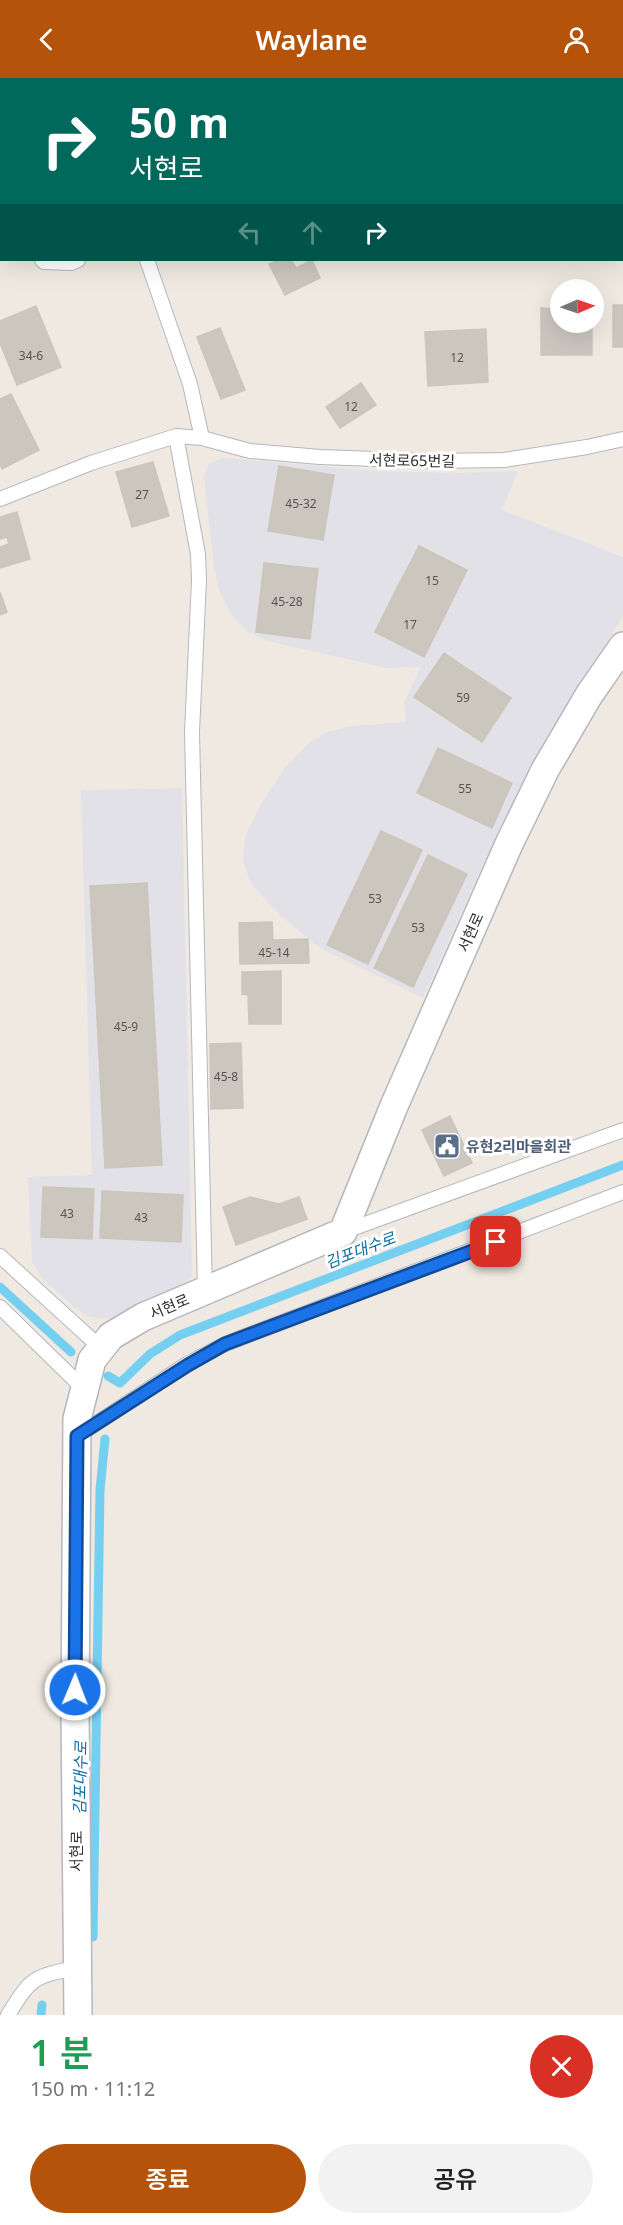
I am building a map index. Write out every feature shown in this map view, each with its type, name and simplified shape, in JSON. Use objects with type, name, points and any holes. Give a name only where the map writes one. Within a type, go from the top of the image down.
[{"type":"street","name":"서현로","points":[[78,2015],[75,1712],[77,1419],[92,1360],[111,1336],[143,1317],[344,1232],[394,1106],[509,844],[545,770],[589,695],[623,646]]},
{"type":"lane","points":[[43,261],[71,263],[76,261]]},
{"type":"lane","points":[[147,261],[190,384],[202,438]]},
{"type":"lane","points":[[176,436],[198,554],[199,580],[192,732],[205,1291]]},
{"type":"lane","name":"서현로65번길","points":[[0,499],[91,463],[176,436],[202,438],[250,451],[320,457],[432,461],[504,460],[623,439]]},
{"type":"lane","name":"서현로","points":[[344,1232],[623,1130]]},
{"type":"lane","points":[[77,1436],[225,1344],[623,1192]]},
{"type":"lane","points":[[0,1256],[101,1348]]},
{"type":"lane","points":[[0,1307],[85,1390]]},
{"type":"lane","points":[[8,2015],[27,1985],[49,1973],[77,1968]]},
{"type":"shaded area","points":[[224,458],[376,471],[461,473],[518,471],[502,510],[623,557],[623,616],[548,735],[481,869],[423,998],[320,948],[280,915],[251,884],[243,860],[245,837],[261,804],[284,769],[309,743],[327,732],[351,726],[406,722],[404,702],[421,667],[387,668],[268,641],[249,632],[232,615],[220,593],[214,567],[204,477],[208,464]]},
{"type":"shaded area","points":[[182,788],[192,1277],[168,1294],[121,1316],[104,1319],[88,1316],[74,1307],[42,1278],[32,1262],[28,1177],[92,1175],[81,790]]},
{"type":"building","points":[[276,261],[292,261],[296,268],[312,261],[320,278],[285,295],[269,264]]},
{"type":"building","points":[[613,305],[623,305],[623,347],[613,347]]},
{"type":"building","points":[[36,306],[61,367],[17,385],[0,343],[0,321]]},
{"type":"building","points":[[541,308],[550,308],[550,333],[592,333],[592,355],[541,355]]},
{"type":"building","points":[[220,328],[245,390],[221,399],[197,337]]},
{"type":"building","points":[[486,329],[488,382],[428,386],[425,332]]},
{"type":"building","points":[[361,383],[376,405],[340,428],[326,407]]},
{"type":"building","points":[[11,394],[39,450],[2,469],[0,464],[0,399]]},
{"type":"building","points":[[153,462],[169,516],[132,527],[116,472]]},
{"type":"building","points":[[279,466],[334,475],[323,540],[268,531]]},
{"type":"building","points":[[17,512],[30,559],[0,568],[0,547],[9,544],[7,537],[0,539],[0,517]]},
{"type":"building","points":[[419,546],[467,570],[445,615],[396,590]]},
{"type":"building","points":[[264,563],[318,569],[310,639],[256,632]]},
{"type":"building","points":[[396,590],[445,615],[424,657],[375,632]]},
{"type":"building","points":[[0,592],[7,612],[0,615]]},
{"type":"building","points":[[444,653],[511,698],[482,742],[414,697]]},
{"type":"building","points":[[438,748],[512,783],[492,828],[417,793]]},
{"type":"building","points":[[381,831],[422,850],[368,964],[327,945]]},
{"type":"building","points":[[428,855],[467,874],[413,987],[374,968]]},
{"type":"building","points":[[147,883],[162,1165],[105,1168],[90,886]]},
{"type":"building","points":[[272,922],[273,940],[308,939],[309,963],[240,964],[239,923]]},
{"type":"building","points":[[281,971],[281,1024],[249,1024],[248,995],[242,994],[242,972]]},
{"type":"building","points":[[241,1043],[243,1108],[211,1109],[210,1044]]},
{"type":"building","name":"유현2리마을회관","points":[[450,1116],[472,1163],[444,1176],[422,1130]]},
{"type":"building","points":[[43,1187],[94,1189],[92,1239],[41,1237]]},
{"type":"building","points":[[102,1191],[183,1195],[181,1242],[100,1238]]},
{"type":"building","points":[[250,1197],[279,1204],[299,1197],[307,1219],[236,1245],[223,1207]]},
{"type":"waterway","name":"김포대수로","points":[[108,1376],[120,1383],[150,1354],[180,1335],[623,1165]]},
{"type":"waterway","points":[[0,1287],[71,1352]]},
{"type":"waterway","name":"김포대수로","points":[[93,1937],[100,1490],[105,1439]]},
{"type":"waterway","name":"김포대수로","points":[[41,2015],[42,2005]]},
{"type":"place","name":"유현2리마을회관","points":[[447,1146]]},
{"type":"route","points":[[75,1690],[77,1436],[225,1344],[496,1242]]}]
